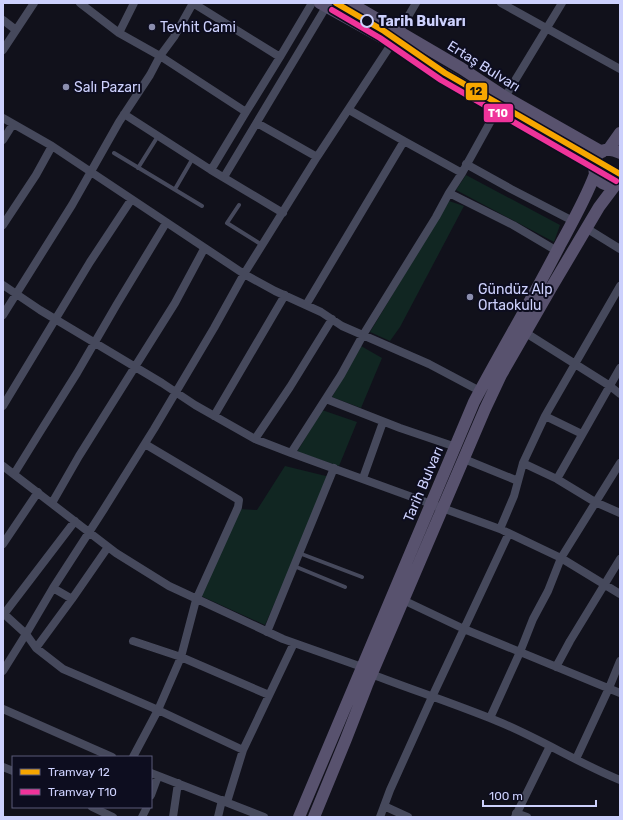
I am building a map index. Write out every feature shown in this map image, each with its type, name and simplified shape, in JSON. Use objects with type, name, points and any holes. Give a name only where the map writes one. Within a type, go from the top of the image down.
[{"type":"main road","name":"Ertaş Bulvarı","points":[[350,3],[461,68],[502,102],[587,159],[594,169],[598,179],[604,183],[610,184],[618,182]]},
{"type":"main road","name":"Ertaş Bulvarı","points":[[323,5],[502,102],[605,151]]},
{"type":"main road","name":"Tarih Bulvarı","points":[[299,817],[367,671],[437,505],[456,447],[480,391],[496,359],[557,251],[590,187],[597,156],[605,151],[620,133]]},
{"type":"main road","points":[[605,151],[615,150],[620,152]]},
{"type":"main road","points":[[314,817],[367,671],[403,600],[437,505],[464,459],[485,408],[501,375],[586,228],[599,207],[618,182]]},
{"type":"street","points":[[3,50],[34,3]]},
{"type":"street","points":[[80,3],[119,33],[160,56],[246,112]]},
{"type":"street","points":[[119,33],[134,3]]},
{"type":"street","points":[[3,315],[72,205],[124,114],[150,75],[160,56],[174,37],[193,3],[280,58]]},
{"type":"street","points":[[211,170],[312,3]]},
{"type":"street","points":[[399,32],[416,3]]},
{"type":"street","points":[[501,3],[620,69]]},
{"type":"street","points":[[291,453],[341,375],[363,335],[462,174],[466,164],[502,102],[562,3]]},
{"type":"street","points":[[224,177],[257,123],[323,5]]},
{"type":"street","points":[[3,20],[16,30]]},
{"type":"street","points":[[3,671],[53,588],[145,444],[214,328],[244,274],[317,157],[392,43]]},
{"type":"street","points":[[349,110],[462,174]]},
{"type":"street","points":[[124,114],[211,170],[283,213]]},
{"type":"street","points":[[3,118],[52,146],[166,224],[244,274],[321,312],[342,326],[429,364],[480,391]]},
{"type":"street","points":[[257,123],[317,157]]},
{"type":"street","points":[[3,140],[12,124]]},
{"type":"street","points":[[306,305],[404,142]]},
{"type":"street","points":[[3,225],[36,175],[52,146]]},
{"type":"street","points":[[466,164],[573,221]]},
{"type":"street","points":[[449,193],[514,225],[557,251]]},
{"type":"street","points":[[3,406],[90,262],[131,200]]},
{"type":"street","points":[[14,474],[78,374],[94,342],[166,224]]},
{"type":"street","points":[[586,228],[620,249]]},
{"type":"street","points":[[52,503],[134,366],[175,303],[204,249]]},
{"type":"street","points":[[3,285],[214,416],[255,439],[500,529],[561,558],[620,594]]},
{"type":"street","points":[[500,529],[514,496],[523,463],[545,416],[620,286]]},
{"type":"street","points":[[214,416],[286,295]]},
{"type":"street","points":[[255,439],[290,387],[332,319]]},
{"type":"street","points":[[526,333],[610,386],[620,394]]},
{"type":"street","points":[[557,478],[620,368]]},
{"type":"street","points":[[326,399],[383,422],[456,447]]},
{"type":"street","points":[[545,416],[582,434]]},
{"type":"street","points":[[363,478],[383,422]]},
{"type":"street","points":[[134,756],[158,710],[181,657],[196,600],[238,507],[238,500],[145,444]]},
{"type":"street","points":[[464,459],[518,481]]},
{"type":"street","points":[[523,463],[557,478],[596,502],[620,513]]},
{"type":"street","points":[[490,718],[520,652],[533,619],[548,591],[561,558],[620,463]]},
{"type":"street","points":[[3,466],[108,546],[163,582],[196,600],[294,643],[490,718],[619,778]]},
{"type":"street","points":[[267,632],[334,468]]},
{"type":"street","points":[[3,544],[38,492]]},
{"type":"street","points":[[75,521],[3,614],[26,634],[36,648],[63,669],[158,710],[243,750]]},
{"type":"street","points":[[380,817],[390,790],[432,697],[509,533]]},
{"type":"street","points":[[36,648],[108,546]]},
{"type":"street","points":[[556,667],[570,641],[620,559]]},
{"type":"street","points":[[53,588],[72,599]]},
{"type":"street","points":[[403,600],[464,629],[620,693]]},
{"type":"street","points":[[133,641],[181,657],[269,694]]},
{"type":"street","points":[[218,817],[243,750],[294,643]]},
{"type":"street","points":[[576,759],[620,661]]},
{"type":"street","points":[[3,708],[110,756]]},
{"type":"street","points":[[528,817],[516,815],[550,746]]},
{"type":"street","points":[[152,788],[154,774],[264,817]]},
{"type":"street","points":[[173,817],[178,783]]},
{"type":"street","points":[[384,806],[408,817]]},
{"type":"street","points":[[94,808],[113,817]]},
{"type":"street","points":[[142,817],[146,808]]},
{"type":"lane","points":[[138,168],[158,136]]},
{"type":"lane","points":[[114,153],[202,206]]},
{"type":"lane","points":[[175,189],[193,158]]},
{"type":"lane","points":[[239,205],[227,223],[262,246]]},
{"type":"lane","points":[[299,553],[362,577]]},
{"type":"lane","points":[[294,566],[346,587]]},
{"type":"green space","points":[[466,175],[560,225],[554,242],[456,190]]},
{"type":"green space","points":[[449,201],[464,206],[400,327],[390,341],[370,332]]},
{"type":"green space","points":[[361,346],[382,358],[361,408],[332,397]]},
{"type":"green space","points":[[322,410],[357,422],[339,466],[297,452]]},
{"type":"green space","points":[[285,466],[330,477],[265,625],[201,596],[239,509],[257,510]]},
{"type":"tram line","name":"12","points":[[336,3],[384,31],[445,73],[620,174]]},
{"type":"tram line","name":"T10","points":[[332,10],[380,38],[441,80],[616,181]]},
{"type":"place","name":"Tarih Bulvarı","points":[[367,21]]},
{"type":"place","name":"Tevhit Cami","points":[[152,27]]},
{"type":"place","name":"Salı Pazarı","points":[[66,87]]},
{"type":"place","name":"Gündüz Alp Ortaokulu","points":[[470,297]]}]
